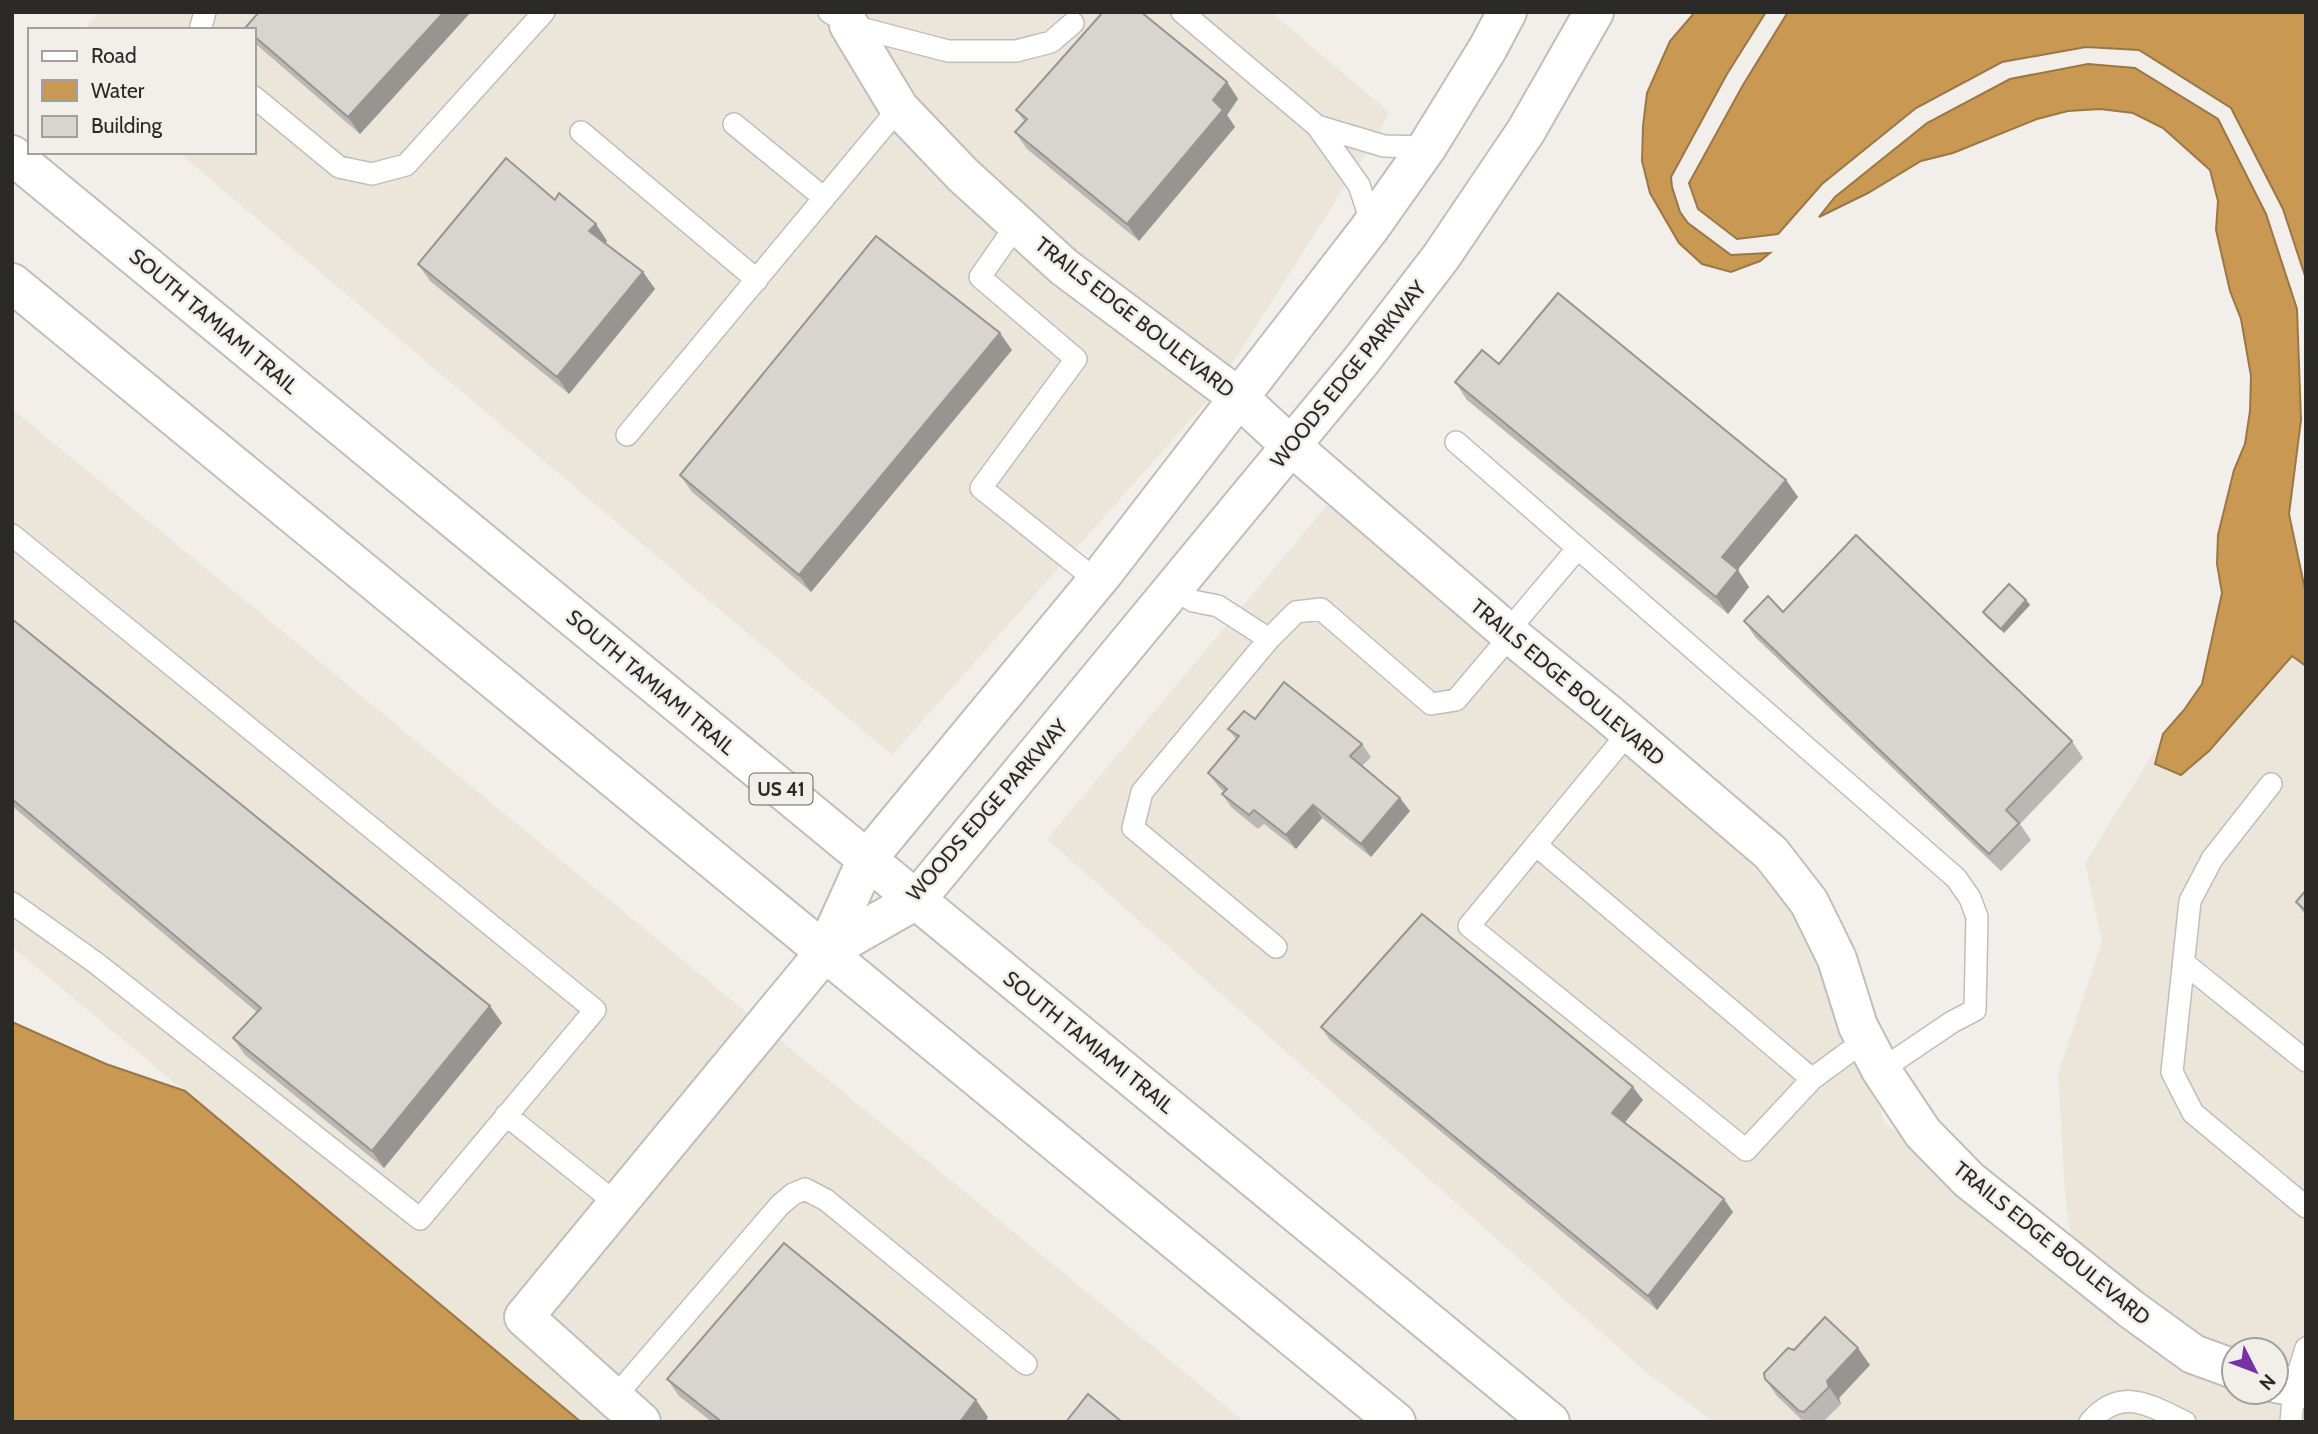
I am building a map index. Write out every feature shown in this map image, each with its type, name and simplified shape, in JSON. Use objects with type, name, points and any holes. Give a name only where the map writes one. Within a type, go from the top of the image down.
[{"type":"street","points":[[627,1410],[524,1317],[825,952],[867,859],[1167,493],[1372,224],[1427,147],[1507,12]]},
{"type":"street","name":"WOODS EDGE PARKWAY","points":[[825,952],[916,900],[1361,361],[1441,257],[1527,131],[1594,12]]},
{"type":"street","name":"TRAILS EDGE BOULEVARD","points":[[842,16],[899,108],[962,175],[1017,225],[1064,267],[1238,397],[1509,634],[1771,853],[1809,902],[1837,959],[1857,1026],[1923,1133],[1969,1180],[2131,1310],[2193,1354],[2220,1363]]},
{"type":"street","name":"SOUTH TAMIAMI TRAIL","points":[[12,155],[1550,1422]]},
{"type":"street","points":[[12,283],[1396,1422]]},
{"type":"lane","points":[[256,99],[339,167],[372,174],[406,165],[544,12]]},
{"type":"lane","points":[[1182,12],[1317,126],[1359,185],[1372,224]]},
{"type":"lane","points":[[842,16],[948,51],[1016,51],[1051,42],[1073,23]]},
{"type":"lane","points":[[627,435],[899,108]]},
{"type":"lane","points":[[734,124],[824,198]]},
{"type":"lane","points":[[1317,126],[1384,146],[1427,147]]},
{"type":"lane","points":[[581,132],[757,280]]},
{"type":"lane","points":[[1017,225],[980,277],[1076,359],[981,488],[1097,581]]},
{"type":"lane","points":[[1456,442],[1956,878],[1970,898],[1977,917],[1975,1010],[1812,1079],[1746,1150],[1469,926],[1629,732]]},
{"type":"lane","points":[[12,535],[595,1010],[420,1219],[107,972],[12,903]]},
{"type":"lane","points":[[1276,947],[1133,828],[1142,792],[1269,639],[1296,612],[1321,609],[1431,704],[1456,700],[1578,548]]},
{"type":"lane","points":[[1173,587],[1193,601],[1218,606],[1269,639]]},
{"type":"lane","points":[[2271,784],[2211,859],[2190,901],[2172,1072],[2193,1114],[2306,1207]]},
{"type":"lane","points":[[1536,845],[1812,1079]]},
{"type":"lane","points":[[2184,963],[2306,1061]]},
{"type":"lane","points":[[506,1115],[617,1204]]},
{"type":"lane","points":[[627,1410],[780,1205],[793,1194],[805,1189],[827,1200],[1026,1364]]},
{"type":"lane","points":[[2292,1395],[2306,1348]]},
{"type":"lane","points":[[2090,1422],[2101,1408],[2117,1401],[2138,1401],[2185,1422]]},
{"type":"shaded area","points":[[100,12],[1271,12],[1389,112],[1379,133],[1210,398],[892,755],[180,154],[256,154],[256,28],[86,28]]},
{"type":"shaded area","points":[[12,409],[1245,1422],[581,1422],[12,947]]},
{"type":"shaded area","points":[[1329,503],[1768,852],[1844,980],[1884,1122],[2075,1275],[2065,1192],[2058,1074],[2102,941],[2085,863],[2161,740],[2155,763],[2209,751],[2293,656],[2306,666],[2306,1422],[1714,1422],[1647,1373],[1047,839]]},
{"type":"water","points":[[1695,12],[1766,12],[1727,74],[1671,177],[1680,212],[1688,223],[1731,255],[1770,253],[1760,261],[1731,272],[1702,264],[1679,243],[1650,193],[1642,161],[1647,93],[1670,41]]},
{"type":"water","points":[[1788,12],[2306,12],[2306,279],[2283,209],[2231,108],[2139,50],[2086,47],[2002,62],[1916,108],[1822,184],[1778,234],[1737,239],[1698,209],[1689,183],[1743,85]]},
{"type":"water","points":[[2088,64],[2135,68],[2218,119],[2266,214],[2297,309],[2301,420],[2289,514],[2306,594],[2306,666],[2292,656],[2209,751],[2181,775],[2155,764],[2163,734],[2202,684],[2222,593],[2217,564],[2218,535],[2234,470],[2245,444],[2250,411],[2251,376],[2241,319],[2230,291],[2216,230],[2218,201],[2210,170],[2163,128],[2133,113],[2100,109],[2068,111],[2037,119],[1953,153],[1921,161],[1868,193],[1819,217],[1835,197],[1927,123],[2010,79]]},
{"type":"water","points":[[12,1022],[106,1064],[185,1091],[581,1422],[12,1422]]},
{"type":"building","points":[[259,12],[444,12],[348,117],[256,38],[256,28],[245,28]]},
{"type":"building","points":[[1103,12],[1141,12],[1227,82],[1213,100],[1223,110],[1127,224],[1015,132],[1027,119],[1016,110]]},
{"type":"building","points":[[506,158],[555,200],[559,193],[596,224],[589,231],[643,272],[557,377],[418,264]]},
{"type":"building","points":[[876,236],[1000,333],[799,575],[680,475]]},
{"type":"building","points":[[1558,293],[1786,480],[1722,557],[1738,570],[1716,597],[1455,382],[1482,350],[1499,364]]},
{"type":"building","points":[[1856,535],[2072,741],[2006,810],[2019,823],[1989,854],[1744,621],[1768,596],[1783,612]]},
{"type":"building","points":[[2009,584],[2026,600],[2001,629],[1983,612]]},
{"type":"building","points":[[12,619],[490,1006],[372,1151],[233,1038],[261,1008],[12,799]]},
{"type":"building","points":[[1284,682],[1362,744],[1350,756],[1400,798],[1361,844],[1313,805],[1286,835],[1254,810],[1249,815],[1222,794],[1227,789],[1208,773],[1239,736],[1228,729],[1244,711],[1255,719]]},
{"type":"building","points":[[2306,890],[2306,911],[2296,902]]},
{"type":"building","points":[[1422,914],[1633,1087],[1612,1113],[1724,1199],[1648,1296],[1321,1027]]},
{"type":"building","points":[[784,1243],[976,1400],[960,1422],[722,1422],[667,1379]]},
{"type":"building","points":[[1825,1317],[1858,1348],[1827,1381],[1829,1387],[1804,1412],[1799,1411],[1765,1379],[1764,1373],[1788,1348],[1794,1350]]},
{"type":"building","points":[[1088,1394],[1122,1422],[1066,1422]]}]
